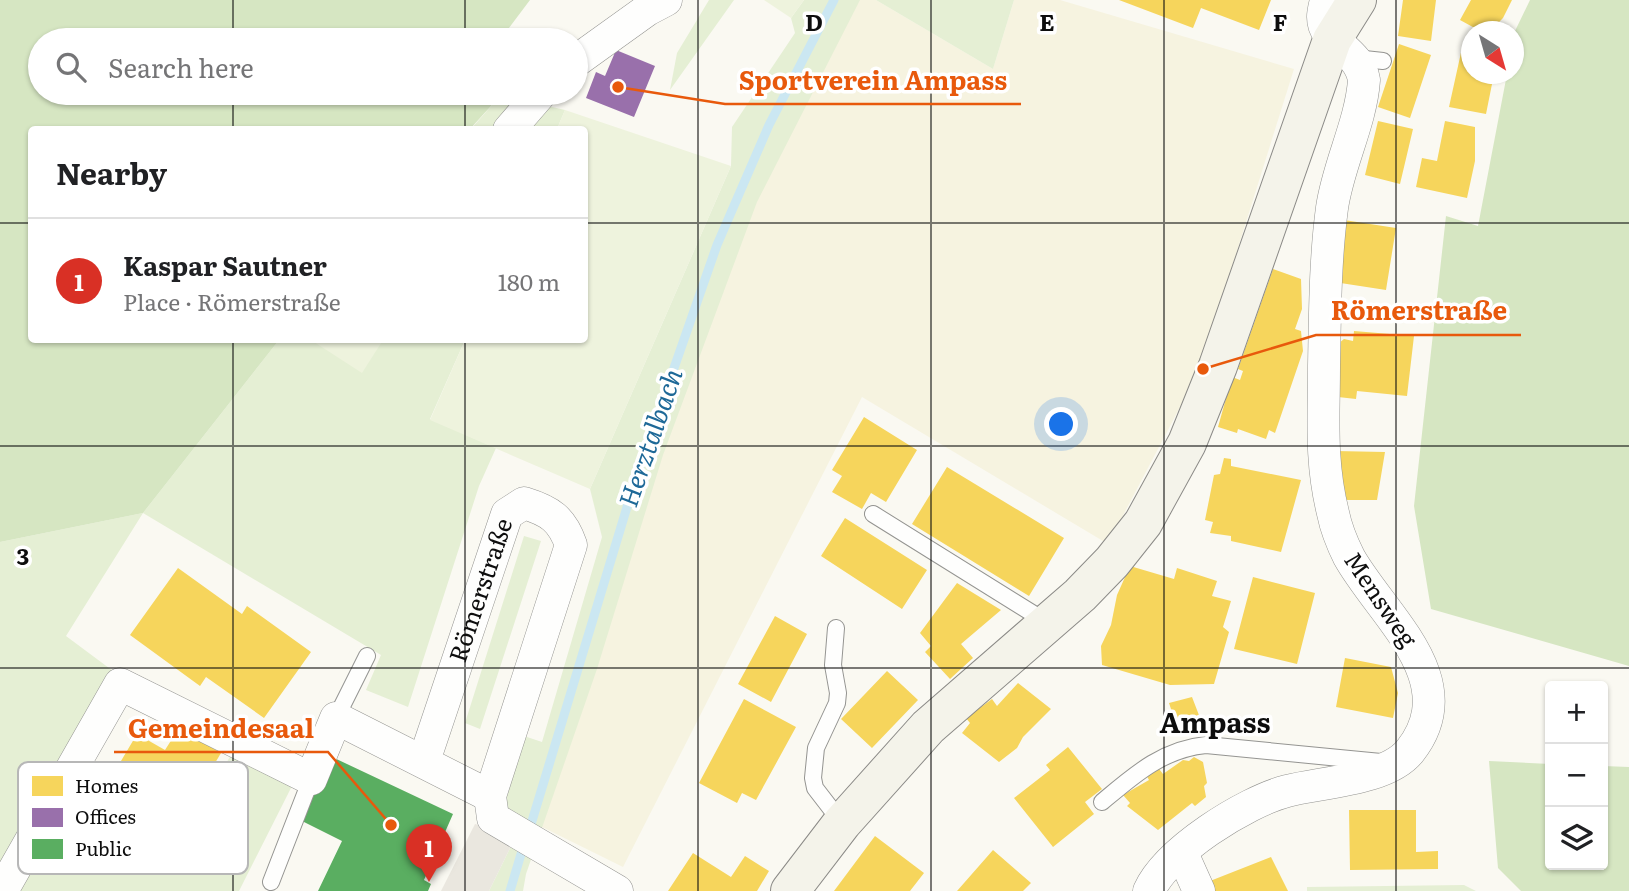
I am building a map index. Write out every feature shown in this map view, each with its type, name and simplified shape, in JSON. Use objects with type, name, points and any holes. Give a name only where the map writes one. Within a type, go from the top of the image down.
[{"type":"street","points":[[588,52],[647,10],[666,0]]},
{"type":"street","points":[[790,891],[842,823],[928,727],[1048,623],[1112,562],[1143,523],[1187,443],[1219,366],[1338,30],[1357,0]]},
{"type":"street","name":"Mensweg","points":[[1338,30],[1362,72],[1363,88],[1332,206],[1325,322],[1322,454],[1333,514],[1343,544],[1358,571],[1413,648],[1426,680],[1430,702],[1426,724],[1410,751],[1397,763]]},
{"type":"street","points":[[512,126],[531,105]]},
{"type":"street","name":"Römerstraße","points":[[424,761],[508,513],[524,503],[547,510],[566,530],[571,545],[491,796]]},
{"type":"street","points":[[76,762],[120,684],[312,779],[336,718],[491,796],[494,818],[617,891]]},
{"type":"street","points":[[1149,891],[1157,877],[1182,853],[1232,814],[1260,800],[1287,791],[1355,777],[1397,763]]},
{"type":"street","points":[[1182,853],[1199,891]]},
{"type":"street","points":[[2,891],[18,863]]},
{"type":"lane","points":[[873,513],[1048,623]]},
{"type":"lane","points":[[836,628],[833,665],[838,692],[837,704],[816,748],[813,778],[815,788],[842,823]]},
{"type":"lane","points":[[336,718],[367,656]]},
{"type":"lane","points":[[1102,802],[1145,767],[1170,753],[1193,746],[1397,763]]},
{"type":"lane","points":[[271,882],[312,779]]},
{"type":"shaded area","points":[[836,0],[876,0],[993,69],[1014,0],[1060,0],[1294,69],[1200,369],[1108,544],[862,397],[623,867],[534,823],[637,474]]},
{"type":"shaded area","points":[[475,824],[516,836],[489,891],[441,891]]},
{"type":"green space","points":[[0,0],[530,0],[509,28],[28,28],[28,105],[492,105],[473,126],[28,126],[28,343],[277,343],[143,513],[0,542]]},
{"type":"green space","points":[[709,0],[734,0],[670,90],[677,53]]},
{"type":"green space","points":[[764,0],[804,0],[791,18]]},
{"type":"green space","points":[[804,0],[860,0],[757,202],[663,455],[597,669],[526,874],[523,891],[489,891],[516,836],[502,804],[524,736],[542,742],[602,537],[590,489],[731,166],[732,127],[795,33],[791,18]]},
{"type":"green space","points":[[876,0],[1014,0],[993,69]]},
{"type":"green space","points":[[1530,0],[1629,0],[1629,666],[1431,609],[1414,506],[1446,216],[1478,226],[1505,84],[1524,84],[1524,21],[1520,21]]},
{"type":"green space","points":[[492,105],[544,105],[565,110],[558,126],[474,126]]},
{"type":"green space","points":[[565,110],[731,166],[590,489],[430,420],[464,343],[588,343],[588,126],[558,126]]},
{"type":"green space","points":[[277,343],[464,343],[430,419],[496,448],[479,486],[408,707],[366,690],[381,655],[143,513]]},
{"type":"green space","points":[[316,343],[381,343],[362,373]]},
{"type":"green space","points":[[143,513],[66,636],[113,671],[61,762],[18,762],[18,874],[248,874],[239,891],[0,891],[0,542]]},
{"type":"green space","points":[[524,536],[541,541],[480,729],[465,723]]},
{"type":"green space","points":[[231,755],[245,762],[227,762]]},
{"type":"green space","points":[[1489,761],[1545,764],[1545,870],[1608,870],[1608,766],[1629,767],[1629,891],[1521,891],[1498,868]]},
{"type":"green space","points":[[248,764],[292,786],[248,873]]},
{"type":"green space","points":[[1464,885],[1476,891],[1307,891],[1307,887]]},
{"type":"building: Homes","points":[[1119,0],[1271,0],[1259,30],[1201,8],[1193,28]]},
{"type":"building: Homes","points":[[1403,0],[1436,0],[1431,41],[1398,36]]},
{"type":"building: Homes","points":[[1471,0],[1512,0],[1500,21],[1460,20]]},
{"type":"building: Homes","points":[[1399,44],[1431,55],[1410,118],[1378,107]]},
{"type":"building: Homes","points":[[1461,53],[1461,84],[1492,84],[1486,114],[1449,107]]},
{"type":"building: Homes","points":[[1378,121],[1413,129],[1400,184],[1365,175]]},
{"type":"building: Homes","points":[[1445,121],[1475,127],[1475,161],[1467,198],[1416,187],[1422,158],[1437,161]]},
{"type":"building: Homes","points":[[1344,220],[1396,228],[1386,290],[1334,282]]},
{"type":"building: Homes","points":[[1273,269],[1301,279],[1302,309],[1295,329],[1301,331],[1303,351],[1275,433],[1269,430],[1266,439],[1238,429],[1237,433],[1218,427],[1232,377],[1240,380],[1243,371],[1238,369]]},
{"type":"building: Homes","points":[[1354,331],[1414,336],[1407,396],[1357,391],[1356,399],[1338,397],[1339,343],[1344,339],[1353,341]]},
{"type":"building: Homes","points":[[864,417],[917,450],[886,502],[871,493],[862,509],[832,492],[842,476],[832,470]]},
{"type":"building: Homes","points":[[1335,451],[1385,452],[1377,500],[1335,500]]},
{"type":"building: Homes","points":[[1224,458],[1231,459],[1231,466],[1301,480],[1281,552],[1231,541],[1231,536],[1210,533],[1213,522],[1205,520],[1214,475],[1220,474]]},
{"type":"building: Homes","points":[[947,467],[1064,538],[1029,596],[912,524]]},
{"type":"building: Homes","points":[[845,518],[927,570],[902,609],[821,556]]},
{"type":"building: Homes","points":[[1130,566],[1174,579],[1177,568],[1217,581],[1212,596],[1231,601],[1223,627],[1229,632],[1214,684],[1170,685],[1102,665],[1101,646],[1111,625],[1117,595]]},
{"type":"building: Homes","points":[[178,568],[242,614],[247,606],[311,652],[264,718],[206,677],[200,686],[130,635]]},
{"type":"building: Homes","points":[[1253,577],[1315,593],[1297,664],[1234,649]]},
{"type":"building: Homes","points":[[957,583],[1001,610],[961,644],[973,658],[950,679],[925,652],[931,646],[920,633]]},
{"type":"building: Homes","points":[[775,616],[807,634],[771,702],[738,684]]},
{"type":"building: Homes","points":[[1345,658],[1391,667],[1398,693],[1393,718],[1336,707]]},
{"type":"building: Homes","points":[[887,671],[918,700],[872,748],[841,719]]},
{"type":"building: Homes","points":[[1018,683],[1051,709],[1023,737],[1017,748],[999,762],[962,733],[970,723],[966,718],[992,699],[997,706]]},
{"type":"building: Homes","points":[[1192,697],[1202,723],[1173,731],[1166,717],[1173,715],[1169,703]]},
{"type":"building: Homes","points":[[744,699],[796,727],[756,800],[742,793],[737,803],[699,783]]},
{"type":"building: Homes","points":[[179,728],[221,753],[216,762],[120,762],[137,734],[165,750]]},
{"type":"building: Homes","points":[[1068,747],[1102,789],[1085,802],[1094,814],[1053,847],[1014,798],[1050,770],[1046,765]]},
{"type":"building: Homes","points":[[1194,757],[1203,762],[1207,783],[1204,786],[1206,797],[1195,806],[1192,803],[1158,830],[1127,806],[1130,803],[1123,795],[1149,780],[1145,773],[1156,765],[1163,774],[1183,760],[1189,761]]},
{"type":"building: Homes","points":[[1349,810],[1416,810],[1416,852],[1438,851],[1438,869],[1350,870]]},
{"type":"building: Homes","points":[[875,836],[924,873],[910,891],[834,891]]},
{"type":"building: Homes","points":[[993,850],[1031,883],[1023,891],[957,891]]},
{"type":"building: Homes","points":[[693,853],[731,877],[745,856],[769,871],[757,891],[668,891]]},
{"type":"building: Homes","points":[[1271,857],[1288,891],[1214,891],[1210,881]]},
{"type":"building: Offices","points":[[616,50],[655,66],[634,117],[588,99],[596,72],[605,76]]},
{"type":"building: Public","points":[[330,756],[453,814],[424,880],[431,884],[428,891],[318,891],[342,841],[300,820]]},
{"type":"waterway","name":"Herztalbach","points":[[529,831],[637,474],[717,245],[769,125],[834,0]]},
{"type":"waterway","name":"Herztalbach","points":[[510,891],[524,844]]},
{"type":"place","name":"Sportverein Ampass","points":[[618,87]]},
{"type":"place","name":"Römerstraße","points":[[1203,369]]},
{"type":"place","name":"Gemeindesaal","points":[[391,825]]},
{"type":"place","name":"Kaspar Sautner","points":[[429,882]]},
{"type":"district","name":"Ampass","points":[[1215,723]]}]
